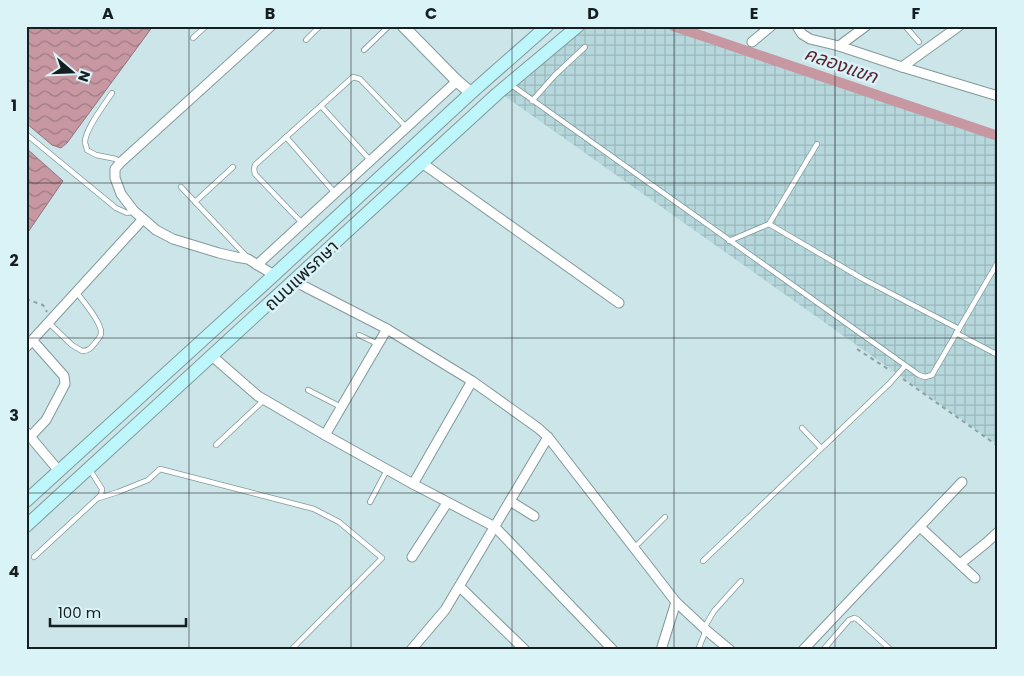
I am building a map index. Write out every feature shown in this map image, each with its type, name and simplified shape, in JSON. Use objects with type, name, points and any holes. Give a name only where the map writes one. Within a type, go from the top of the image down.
[{"type":"main road","name":"ถนนแพรกษา","points":[[26,501],[471,93],[547,26]]},
{"type":"main road","name":"ถนนแพรกษา","points":[[26,526],[509,83],[578,26]]},
{"type":"main road","points":[[76,455],[89,468]]},
{"type":"street","points":[[271,26],[120,163],[116,169],[115,178],[121,194],[134,211],[156,230],[173,239],[219,253],[248,259],[274,275]]},
{"type":"street","points":[[752,42],[771,26]]},
{"type":"street","points":[[797,26],[802,34],[810,39],[839,46],[998,96]]},
{"type":"street","points":[[839,46],[866,26]]},
{"type":"street","points":[[902,67],[960,26]]},
{"type":"street","points":[[410,29],[471,93]]},
{"type":"street","points":[[258,264],[457,80]]},
{"type":"street","points":[[422,163],[619,303]]},
{"type":"street","points":[[59,471],[28,435],[46,420],[65,384],[64,376],[30,344],[143,219]]},
{"type":"street","points":[[294,281],[387,330],[472,381],[538,428],[548,437],[676,602],[730,650]]},
{"type":"street","points":[[325,436],[387,330]]},
{"type":"street","points":[[212,356],[264,400],[325,436],[495,527],[613,650]]},
{"type":"street","points":[[413,484],[472,381]]},
{"type":"street","points":[[411,650],[445,610],[548,437]]},
{"type":"street","points":[[804,650],[962,482]]},
{"type":"street","points":[[510,501],[534,516]]},
{"type":"street","points":[[412,557],[447,502]]},
{"type":"street","points":[[920,526],[975,578]]},
{"type":"street","points":[[960,564],[998,532]]},
{"type":"street","points":[[460,586],[525,650]]},
{"type":"street","points":[[661,650],[676,602]]},
{"type":"lane","points":[[194,38],[206,26]]},
{"type":"lane","points":[[306,40],[320,26]]},
{"type":"lane","points":[[364,50],[389,26]]},
{"type":"lane","points":[[905,26],[919,42]]},
{"type":"lane","points":[[532,101],[555,75],[585,47]]},
{"type":"lane","points":[[302,223],[255,174],[255,165],[353,77],[360,79],[406,127]]},
{"type":"lane","points":[[509,83],[919,375],[925,377],[932,375],[998,262]]},
{"type":"lane","points":[[112,93],[87,133],[85,143],[87,150],[96,155],[116,159],[120,163]]},
{"type":"lane","points":[[320,106],[370,160]]},
{"type":"lane","points":[[26,134],[116,208],[127,212],[134,211]]},
{"type":"lane","points":[[286,137],[335,193]]},
{"type":"lane","points":[[729,241],[769,224],[817,144]]},
{"type":"lane","points":[[195,202],[233,167]]},
{"type":"lane","points":[[181,187],[248,259]]},
{"type":"lane","points":[[769,224],[998,355]]},
{"type":"lane","points":[[50,322],[72,345],[82,351],[90,349],[100,338],[101,333],[93,315],[77,292]]},
{"type":"lane","points":[[359,335],[378,344]]},
{"type":"lane","points":[[703,560],[906,366]]},
{"type":"lane","points":[[308,390],[341,408]]},
{"type":"lane","points":[[216,445],[264,400]]},
{"type":"lane","points":[[802,428],[821,448]]},
{"type":"lane","points":[[34,557],[101,495],[102,489],[89,468]]},
{"type":"lane","points":[[98,498],[148,480],[160,469],[314,510],[339,522],[382,558],[291,650]]},
{"type":"lane","points":[[370,502],[387,470]]},
{"type":"lane","points":[[634,548],[665,517]]},
{"type":"lane","points":[[698,650],[714,611],[741,581]]},
{"type":"lane","points":[[823,650],[849,620],[854,618],[891,650]]},
{"type":"path","points":[[26,299],[43,305],[50,322]]},
{"type":"path","points":[[857,349],[998,446]]},
{"type":"shaded area","points":[[585,26],[662,26],[998,137],[998,445],[503,95]]},
{"type":"water","points":[[26,26],[153,26],[67,143],[61,148],[52,145],[26,123]]},
{"type":"water","points":[[26,148],[63,181],[26,235]]},
{"type":"waterway","name":"คลองแขก","points":[[673,26],[998,136]]}]
